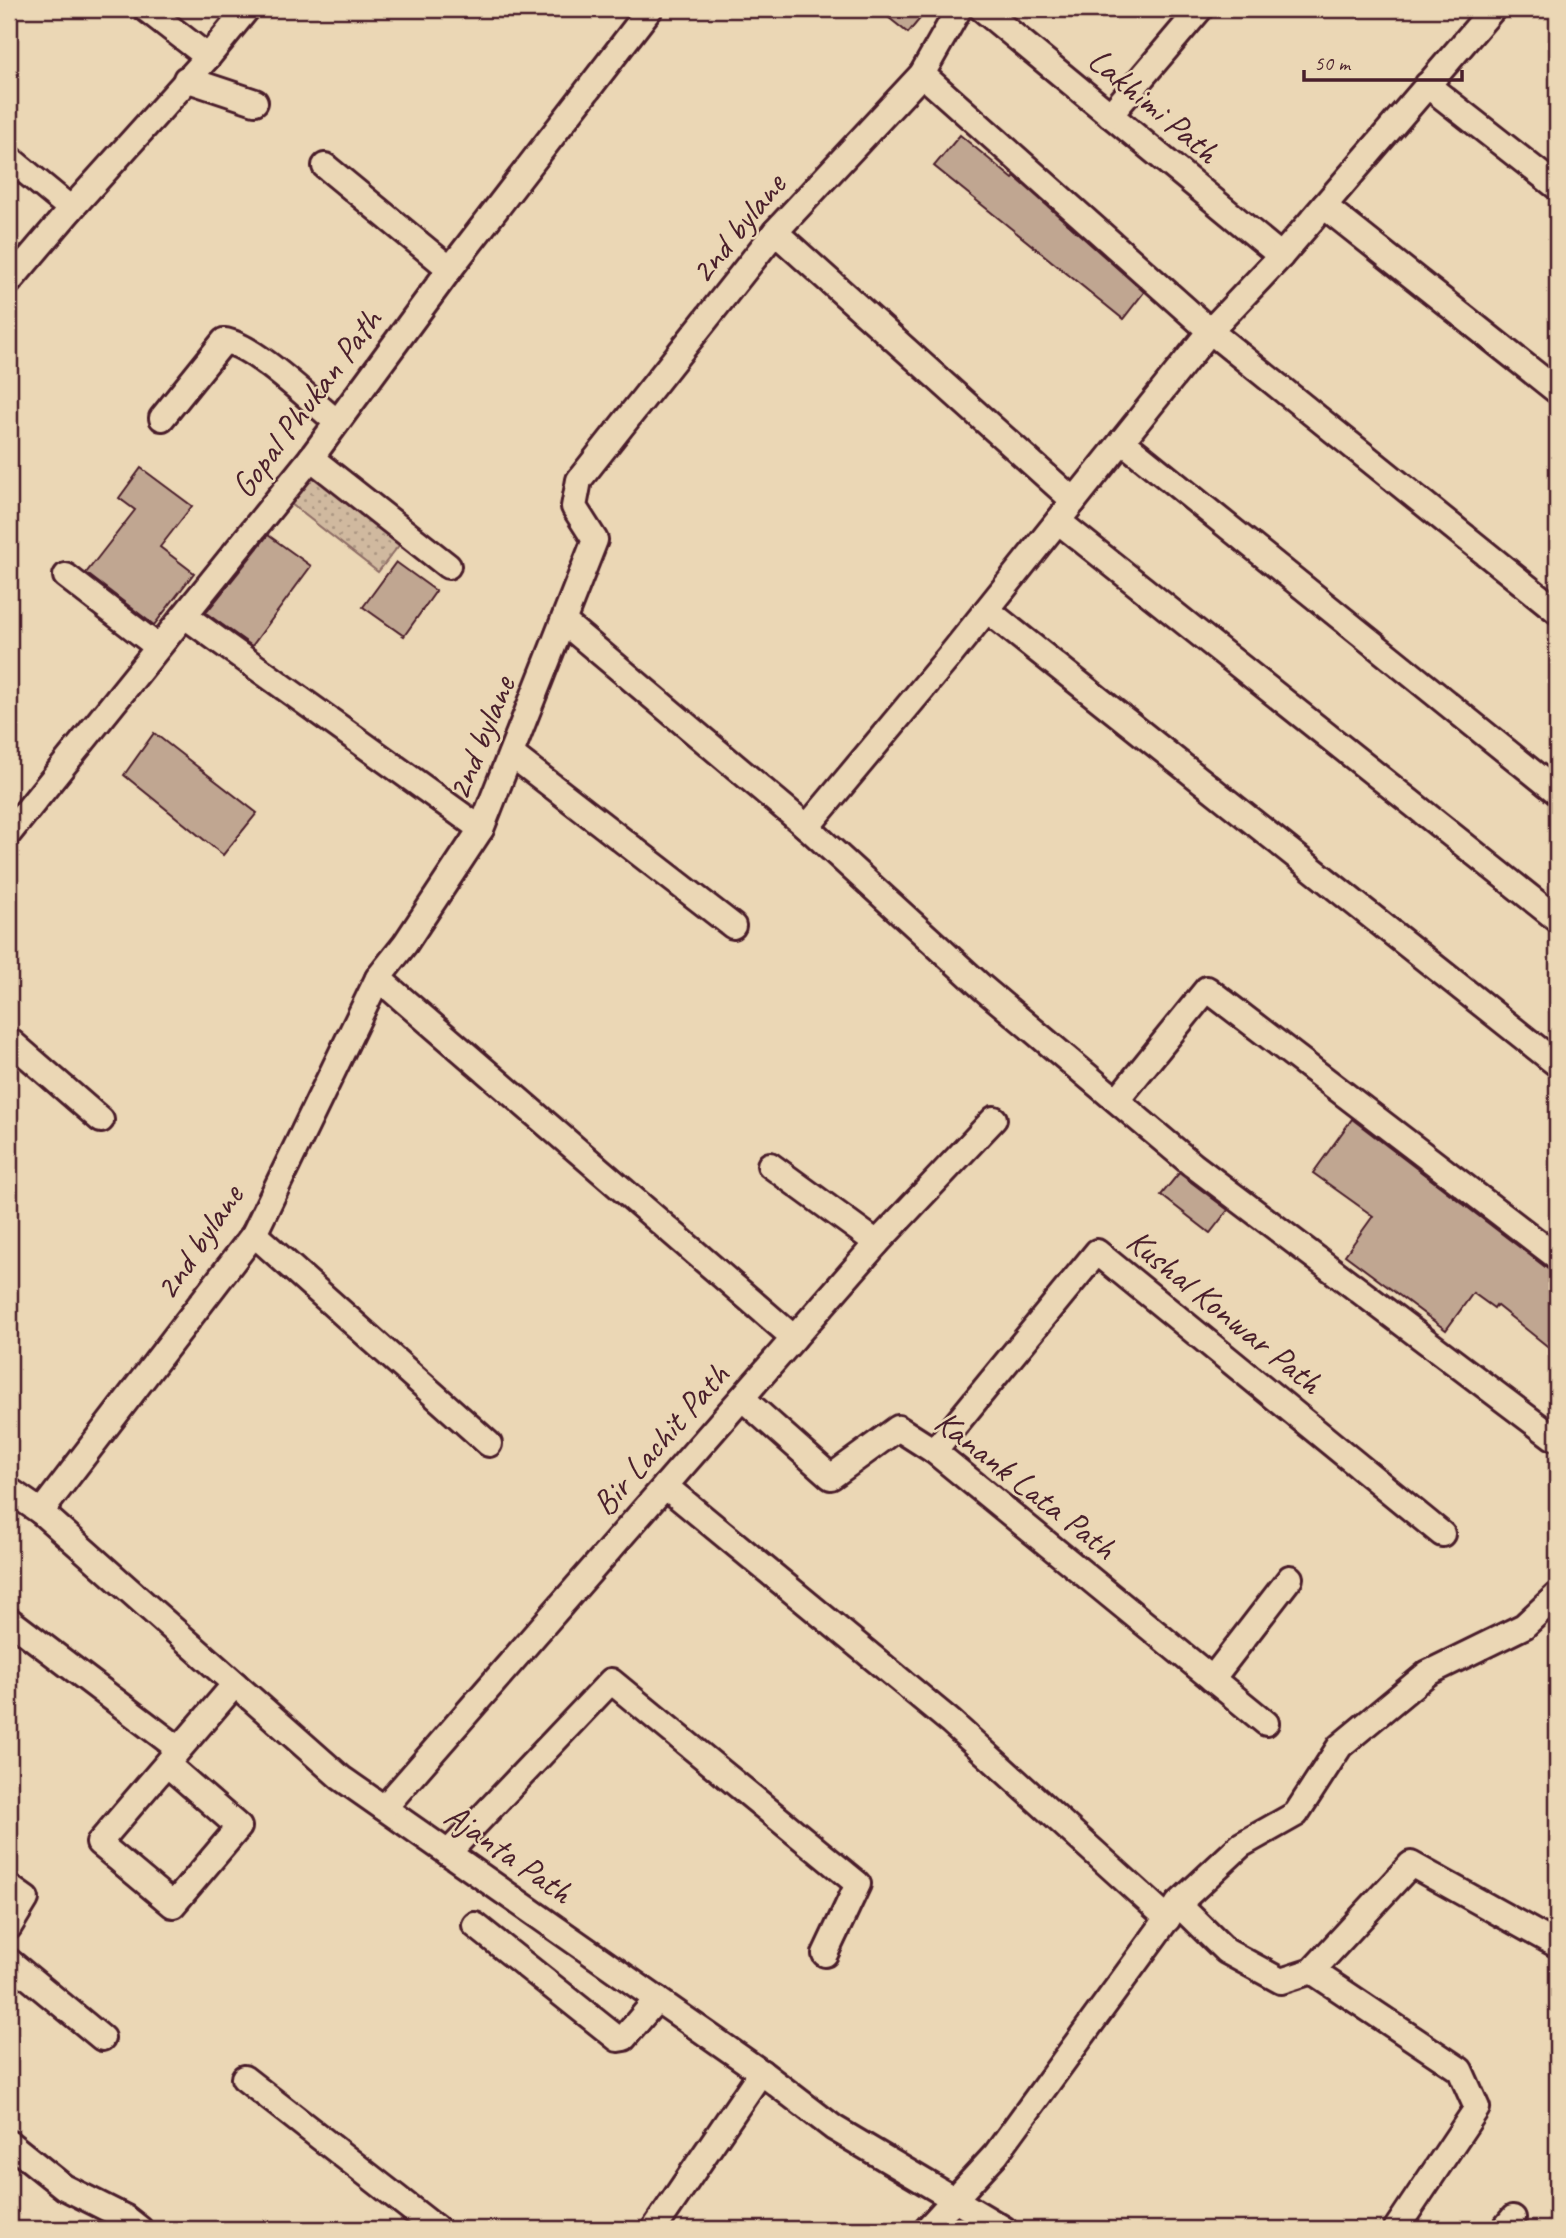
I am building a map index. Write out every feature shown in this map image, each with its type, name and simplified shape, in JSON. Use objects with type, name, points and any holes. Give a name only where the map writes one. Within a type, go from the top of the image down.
[{"type":"street","points":[[146,9],[208,57]]},
{"type":"street","points":[[9,282],[208,57],[247,9]]},
{"type":"street","name":"Gopal Phukan Path","points":[[9,833],[311,458],[450,269],[650,9]]},
{"type":"street","name":"2nd bylane","points":[[41,1512],[254,1234],[378,978],[405,944],[481,830],[595,540],[574,507],[579,480],[775,232],[922,74],[959,9]]},
{"type":"street","name":"Lakhimi Path","points":[[982,9],[1281,256]]},
{"type":"street","points":[[1110,115],[1200,9]]},
{"type":"street","points":[[807,827],[987,610],[1210,331],[1281,256],[1493,9]]},
{"type":"street","points":[[922,74],[1210,331],[1557,611]]},
{"type":"street","points":[[186,79],[255,102]]},
{"type":"street","points":[[1427,85],[1557,187]]},
{"type":"street","points":[[9,158],[71,209]]},
{"type":"street","points":[[325,166],[450,269]]},
{"type":"street","points":[[1324,205],[1557,391]]},
{"type":"street","points":[[775,232],[1074,501]]},
{"type":"street","points":[[162,418],[224,341],[232,342],[253,354],[337,422]]},
{"type":"street","points":[[1122,440],[1557,792]]},
{"type":"street","points":[[311,458],[448,566]]},
{"type":"street","points":[[1058,521],[1557,919]]},
{"type":"street","points":[[66,576],[158,647]]},
{"type":"street","points":[[987,610],[1557,1064]]},
{"type":"street","points":[[185,616],[481,830]]},
{"type":"street","points":[[564,622],[807,827],[983,988],[1193,1165],[1553,1437]]},
{"type":"street","points":[[511,754],[733,926]]},
{"type":"street","points":[[378,978],[794,1338]]},
{"type":"street","points":[[1117,1100],[1207,989],[1557,1257]]},
{"type":"street","points":[[9,1040],[101,1120]]},
{"type":"street","name":"Bir Lachit Path","points":[[384,1808],[877,1243],[995,1119]]},
{"type":"street","points":[[770,1165],[877,1243]]},
{"type":"street","points":[[254,1234],[489,1444]]},
{"type":"street","name":"Kushal Konwar Path","points":[[934,1451],[1097,1252],[1442,1534]]},
{"type":"street","name":"Kanank Lata Path","points":[[742,1398],[831,1477],[898,1427],[934,1451],[1266,1723]]},
{"type":"street","points":[[665,1486],[951,1722],[1173,1911],[1226,1951],[1280,1980],[1312,1971],[1411,1864],[1557,1945]]},
{"type":"street","name":"Ajanta Path","points":[[9,1490],[41,1512],[341,1778],[761,2072],[834,2128],[1004,2229]]},
{"type":"street","points":[[1212,1679],[1290,1578]]},
{"type":"street","points":[[927,2229],[952,2198],[996,2154],[1173,1911],[1241,1844],[1296,1814],[1340,1746],[1428,1673],[1524,1626],[1557,1595]]},
{"type":"street","points":[[9,1620],[170,1754],[239,1826],[173,1905],[99,1843],[170,1754],[235,1684]]},
{"type":"street","points":[[448,1853],[611,1681],[858,1884],[825,1954]]},
{"type":"street","points":[[9,1886],[26,1899],[9,1927]]},
{"type":"street","points":[[475,1925],[618,2039],[624,2038],[657,1999]]},
{"type":"street","points":[[9,1961],[102,2038]]},
{"type":"street","points":[[1312,1971],[1460,2070],[1477,2108],[1396,2229]]},
{"type":"street","points":[[654,2229],[761,2072]]},
{"type":"street","points":[[244,2078],[437,2229]]},
{"type":"street","points":[[9,2143],[64,2187],[126,2218],[140,2229]]},
{"type":"shaded area","points":[[312,467],[404,539],[378,572],[286,500]]},
{"type":"building","points":[[878,9],[928,9],[908,33]]},
{"type":"building","points":[[960,135],[1013,179],[1015,177],[1144,292],[1123,319],[934,166]]},
{"type":"building","points":[[141,468],[192,506],[160,547],[194,573],[154,625],[86,573],[135,510],[119,498]]},
{"type":"building","points":[[268,535],[311,566],[252,646],[206,613]]},
{"type":"building","points":[[396,562],[436,591],[404,636],[363,607]]},
{"type":"building","points":[[154,733],[257,813],[223,855],[124,775]]},
{"type":"building","points":[[1352,1119],[1548,1269],[1557,1272],[1557,1354],[1496,1305],[1494,1308],[1473,1293],[1446,1330],[1345,1255],[1373,1216],[1313,1173]]},
{"type":"building","points":[[1179,1173],[1228,1210],[1210,1233],[1161,1195]]}]
